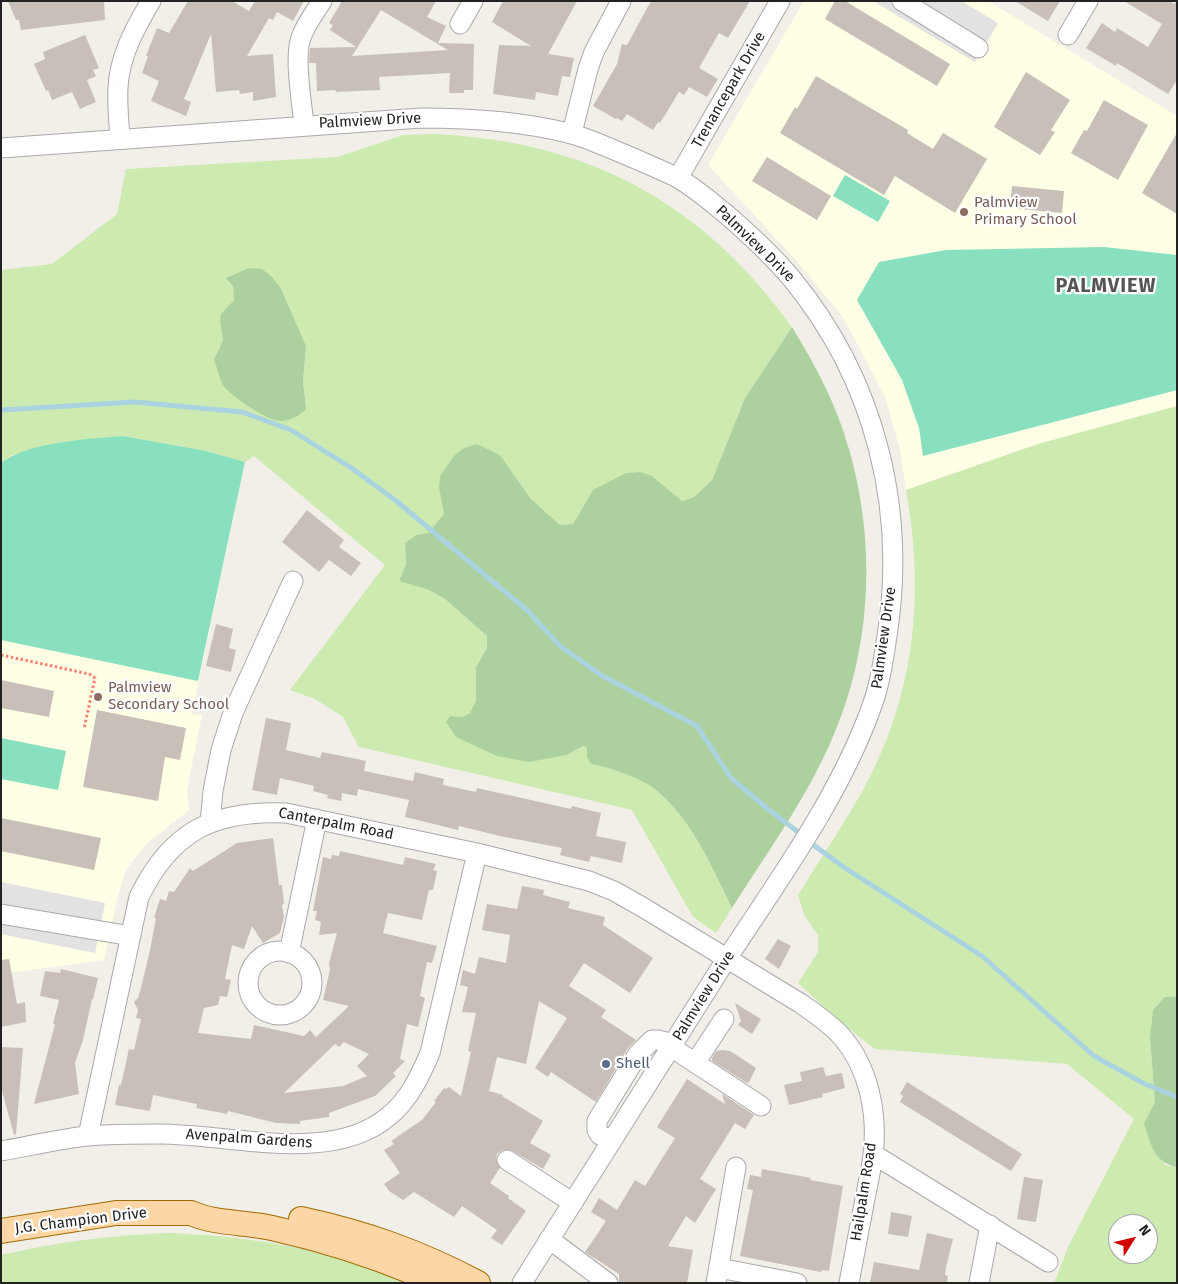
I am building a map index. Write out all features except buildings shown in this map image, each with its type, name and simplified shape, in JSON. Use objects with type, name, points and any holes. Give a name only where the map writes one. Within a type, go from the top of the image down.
[{"type":"main road","name":"J.G. Champion Drive","points":[[190,1213],[199,1209],[244,1212],[292,1217],[329,1225],[390,1243],[424,1256],[478,1283]]},
{"type":"main road","name":"J.G. Champion Drive","points":[[1,1231],[116,1214],[150,1212],[190,1213],[202,1218],[269,1227],[309,1236],[375,1257],[438,1283]]},
{"type":"street","points":[[120,139],[118,89],[120,68],[128,45],[151,1]]},
{"type":"street","points":[[304,125],[299,81],[298,48],[301,36],[322,1]]},
{"type":"street","points":[[460,24],[473,1]]},
{"type":"street","points":[[572,133],[594,52],[621,1]]},
{"type":"street","name":"Trenancepark Drive","points":[[678,178],[780,1]]},
{"type":"street","points":[[902,1],[978,48]]},
{"type":"street","points":[[1068,35],[1088,1]]},
{"type":"street","name":"Palmview Drive","points":[[1,148],[421,118],[473,118],[572,133],[602,144],[678,178],[705,196],[748,233],[783,268],[811,303],[836,341],[854,378],[874,430],[886,480],[893,535],[892,602],[884,659],[875,696],[849,761],[796,853],[672,1046]]},
{"type":"street","points":[[210,822],[213,791],[221,750],[233,713],[293,581]]},
{"type":"street","name":"Canterpalm Road","points":[[88,1136],[139,897],[150,875],[168,851],[188,834],[210,822],[263,812],[286,813],[477,853],[570,876],[614,892],[644,908],[727,959]]},
{"type":"street","points":[[289,952],[317,819]]},
{"type":"street","name":"Avenpalm Gardens","points":[[1,1151],[88,1136],[161,1134],[321,1144],[349,1138],[371,1128],[389,1116],[407,1097],[420,1077],[430,1053],[477,853]]},
{"type":"street","points":[[1,914],[131,936]]},
{"type":"street","name":"Hailpalm Road","points":[[727,959],[800,1003],[822,1019],[852,1049],[863,1071],[871,1097],[873,1154],[848,1283]]},
{"type":"street","points":[[695,1063],[724,1019]]},
{"type":"street","points":[[522,1283],[612,1141],[600,1135],[597,1130],[597,1121],[638,1054],[652,1040],[658,1040],[672,1046],[761,1106]]},
{"type":"street","points":[[873,1154],[1048,1262]]},
{"type":"street","points":[[507,1160],[573,1203]]},
{"type":"street","points":[[736,1167],[718,1275],[797,1283]]},
{"type":"street","points":[[980,1283],[990,1225]]},
{"type":"street","points":[[549,1239],[608,1283]]},
{"type":"path","points":[[1,655],[89,674],[95,678],[84,729]]},
{"type":"shaded area","name":"Palmview Primary School","points":[[804,1],[988,1],[1177,116],[1177,406],[1038,444],[906,490],[900,449],[885,397],[843,317],[794,258],[708,165]]},
{"type":"shaded area","points":[[873,1],[961,1],[998,23],[975,62]]},
{"type":"shaded area","name":"Palmview Secondary School","points":[[245,462],[192,714],[202,715],[187,790],[189,810],[145,845],[126,870],[117,899],[104,960],[1,974],[1,463]]},
{"type":"shaded area","points":[[1,882],[105,903],[95,953],[1,934]]},
{"type":"green space","points":[[434,134],[490,139],[542,150],[591,165],[637,186],[680,213],[720,245],[757,283],[792,327],[745,398],[712,480],[694,497],[682,501],[652,476],[593,490],[573,524],[560,525],[531,499],[500,455],[439,488],[444,514],[428,533],[416,535],[405,543],[406,564],[399,580],[429,590],[445,599],[487,636],[487,648],[476,667],[476,701],[470,714],[463,717],[450,716],[567,755],[583,746],[587,748],[591,764],[636,778],[649,785],[676,809],[698,841],[732,908],[716,933],[693,917],[632,810],[359,747],[343,717],[315,699],[290,690],[385,565],[254,456],[245,462],[206,451],[123,436],[64,442],[12,455],[1,463],[1,270],[52,264],[117,214],[126,169],[337,157],[403,135]],"holes":[[[233,286],[306,346],[303,381],[306,409],[214,359],[223,340],[221,315],[234,300]]]},
{"type":"green space","points":[[845,175],[890,201],[878,222],[833,196]]},
{"type":"green space","points":[[1104,247],[1177,255],[1177,390],[923,456],[919,428],[902,380],[857,300],[879,262],[946,250]]},
{"type":"green space","points":[[249,268],[262,269],[272,277],[281,289],[306,346],[303,381],[306,409],[296,417],[282,421],[269,418],[233,396],[223,385],[214,359],[223,340],[220,321],[221,314],[234,300],[233,286],[226,278]]},
{"type":"green space","points":[[792,327],[827,391],[850,453],[865,535],[864,619],[857,660],[847,700],[822,761],[798,804],[732,908],[698,841],[676,809],[649,785],[621,772],[591,764],[587,757],[587,748],[583,746],[567,755],[529,762],[497,756],[456,737],[446,722],[450,716],[463,717],[470,713],[476,701],[476,667],[487,648],[487,636],[445,599],[429,590],[399,581],[406,564],[405,543],[416,535],[428,533],[444,514],[439,488],[440,476],[454,456],[464,448],[477,444],[500,455],[531,499],[560,525],[573,524],[593,490],[626,473],[640,472],[652,476],[682,501],[694,497],[712,480],[745,398]]},
{"type":"green space","points":[[1177,406],[1177,997],[1165,997],[1150,1039],[1155,1102],[1144,1123],[1165,1165],[1177,1167],[1177,1283],[1054,1283],[1068,1247],[1134,1119],[1067,1064],[875,1049],[839,1021],[798,983],[818,952],[818,935],[805,917],[798,895],[862,792],[880,756],[894,719],[904,682],[911,645],[915,568],[906,490],[1038,444]]},
{"type":"green space","points":[[123,436],[206,451],[245,462],[198,681],[1,640],[1,463],[27,450],[42,446],[76,440]]},
{"type":"green space","points":[[1,738],[66,751],[58,790],[1,779]]},
{"type":"green space","points":[[1165,997],[1177,997],[1177,1167],[1163,1161],[1154,1151],[1144,1123],[1155,1102],[1150,1039],[1153,1010]]},
{"type":"green space","points":[[169,1233],[247,1239],[306,1249],[346,1260],[409,1283],[1,1283],[1,1255],[85,1240],[126,1235]]},
{"type":"waterway","points":[[1,410],[135,402],[242,412],[291,430],[350,467],[395,500],[527,610],[560,646],[601,675],[697,726],[731,778],[802,835]]},
{"type":"waterway","points":[[808,841],[845,868],[982,956],[1094,1056],[1143,1083],[1177,1097]]},
{"type":"place","name":"Palmview Primary School","points":[[964,212]]},
{"type":"place","name":"Palmview Secondary School","points":[[98,697]]},
{"type":"place","name":"Shell","points":[[606,1064]]},
{"type":"district","name":"PALMVIEW","points":[[1106,286]]}]
